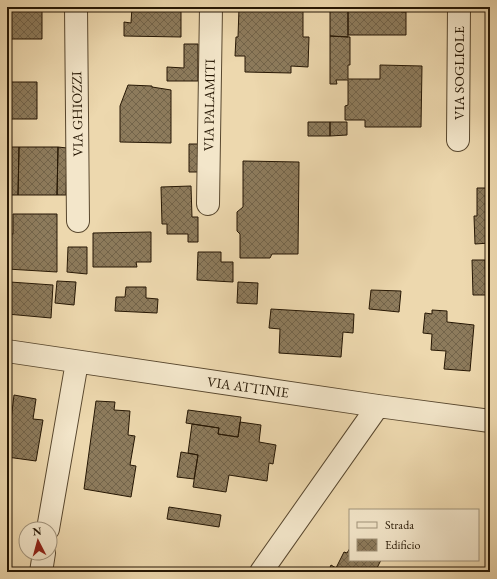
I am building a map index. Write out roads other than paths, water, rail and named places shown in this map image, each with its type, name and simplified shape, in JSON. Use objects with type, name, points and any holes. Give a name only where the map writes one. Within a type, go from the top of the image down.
[{"type":"street","name":"VIA GHIOZZI","points":[[76,7],[78,221]]},
{"type":"street","name":"VIA PALAMITI","points":[[208,204],[211,7]]},
{"type":"street","name":"VIA SOGLIOLE","points":[[458,140],[459,7]]},
{"type":"street","name":"VIA ATTINIE","points":[[7,351],[378,406],[490,421]]},
{"type":"street","points":[[49,521],[77,362]]},
{"type":"street","points":[[262,572],[378,406]]},
{"type":"street","points":[[41,572],[43,561]]}]
